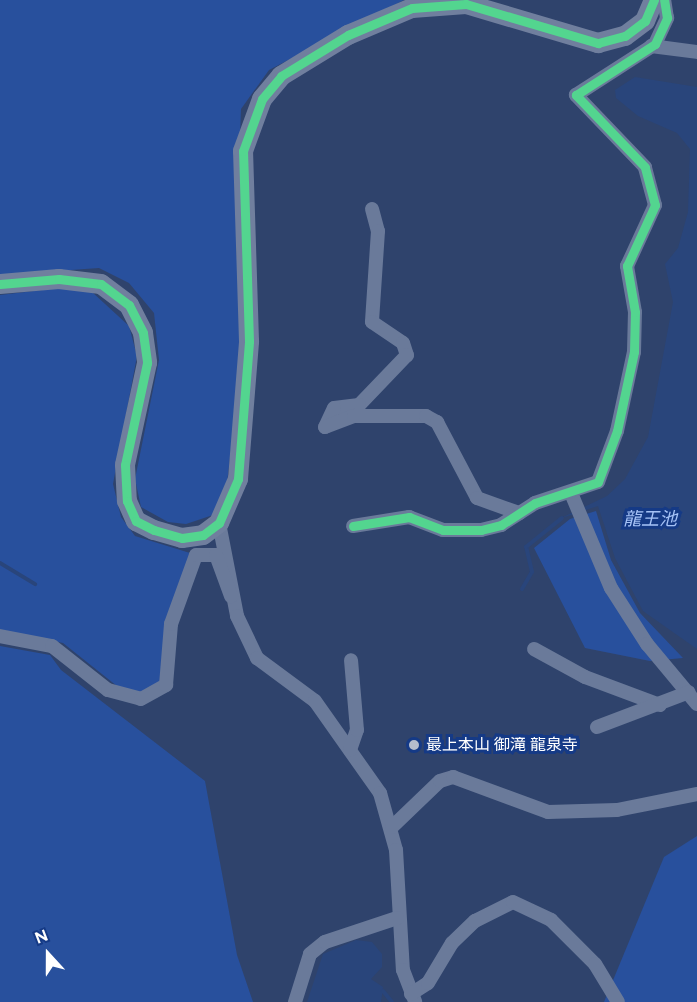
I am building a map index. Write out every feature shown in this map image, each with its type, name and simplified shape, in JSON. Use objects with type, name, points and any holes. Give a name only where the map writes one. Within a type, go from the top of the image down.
[{"type":"street","points":[[0,284],[59,279],[100,284],[129,305],[143,333],[147,363],[125,465],[128,501],[136,521],[182,538],[203,535],[219,523],[238,479],[246,413],[243,151],[262,99],[281,76],[348,35],[411,8],[466,4],[598,43],[625,36],[645,21],[654,0]]},
{"type":"street","points":[[353,526],[409,517],[461,532],[501,525],[519,513],[598,482],[617,431],[634,352],[635,312],[627,266],[655,205],[645,166],[576,95],[651,46],[667,18],[664,0]]},
{"type":"street","points":[[651,46],[697,52]]},
{"type":"street","points":[[372,209],[378,231],[372,322],[403,343],[407,355],[359,405],[334,408],[325,428],[354,416],[426,416],[437,422],[477,498],[519,513]]},
{"type":"street","points":[[570,493],[628,615],[693,698],[660,705],[597,728]]},
{"type":"street","points":[[219,523],[233,573],[232,598]]},
{"type":"street","points":[[0,636],[52,646],[108,690],[141,699],[166,685],[171,624],[196,555],[216,555],[257,658],[315,701],[380,793],[392,827],[397,918],[413,998]]},
{"type":"street","points":[[534,649],[585,677],[660,705]]},
{"type":"street","points":[[350,750],[357,730],[351,660]]},
{"type":"street","points":[[392,827],[440,781],[453,777],[548,812],[617,810],[697,794]]},
{"type":"street","points":[[413,998],[428,983],[452,943],[467,928],[513,902],[551,920],[595,964],[618,1002]]},
{"type":"street","points":[[295,1002],[310,954],[326,942],[397,918]]},
{"type":"shaded area","points":[[0,0],[404,0],[269,70],[241,109],[236,243],[243,345],[226,492],[213,515],[186,524],[168,522],[141,507],[135,479],[159,360],[154,313],[129,283],[99,268],[0,275]]},
{"type":"shaded area","points":[[60,288],[92,292],[129,326],[137,356],[113,484],[121,517],[135,536],[190,553],[162,680],[138,695],[122,690],[63,643],[0,630],[0,295]]},
{"type":"shaded area","points":[[596,511],[611,560],[640,613],[683,658],[650,661],[585,648],[534,548],[570,519]]},
{"type":"shaded area","points":[[0,646],[50,655],[61,670],[205,781],[237,955],[253,1002],[0,1002]]},
{"type":"shaded area","points":[[697,836],[697,1002],[604,1002],[664,857]]},
{"type":"water","name":"龍王池","points":[[635,77],[697,87],[697,649],[643,611],[615,558],[598,506],[559,519],[607,496],[625,479],[648,437],[673,302],[665,264],[678,248],[688,212],[690,149],[677,133],[638,116],[616,98],[615,90]]},
{"type":"water","points":[[356,940],[372,942],[382,954],[382,967],[371,979],[383,987],[381,1002],[307,1002],[323,954]]},
{"type":"waterway","points":[[522,589],[532,572],[526,547],[562,518]]},
{"type":"waterway","points":[[0,563],[35,584]]},
{"type":"waterway","points":[[383,991],[392,1002]]},
{"type":"cycle path","points":[[0,284],[59,279],[101,284],[129,305],[143,333],[147,363],[125,465],[127,501],[136,521],[154,530],[182,538],[203,535],[219,523],[238,479],[249,341],[243,151],[262,99],[281,76],[348,35],[412,8],[466,4],[598,43],[625,36],[645,21],[654,0]]},
{"type":"cycle path","points":[[353,526],[409,517],[443,530],[481,530],[501,525],[535,503],[598,482],[617,431],[634,352],[635,312],[627,266],[655,205],[645,167],[576,95],[655,44],[667,18],[664,0]]},
{"type":"place","name":"最上本山 御滝 龍泉寺","points":[[414,745]]}]
